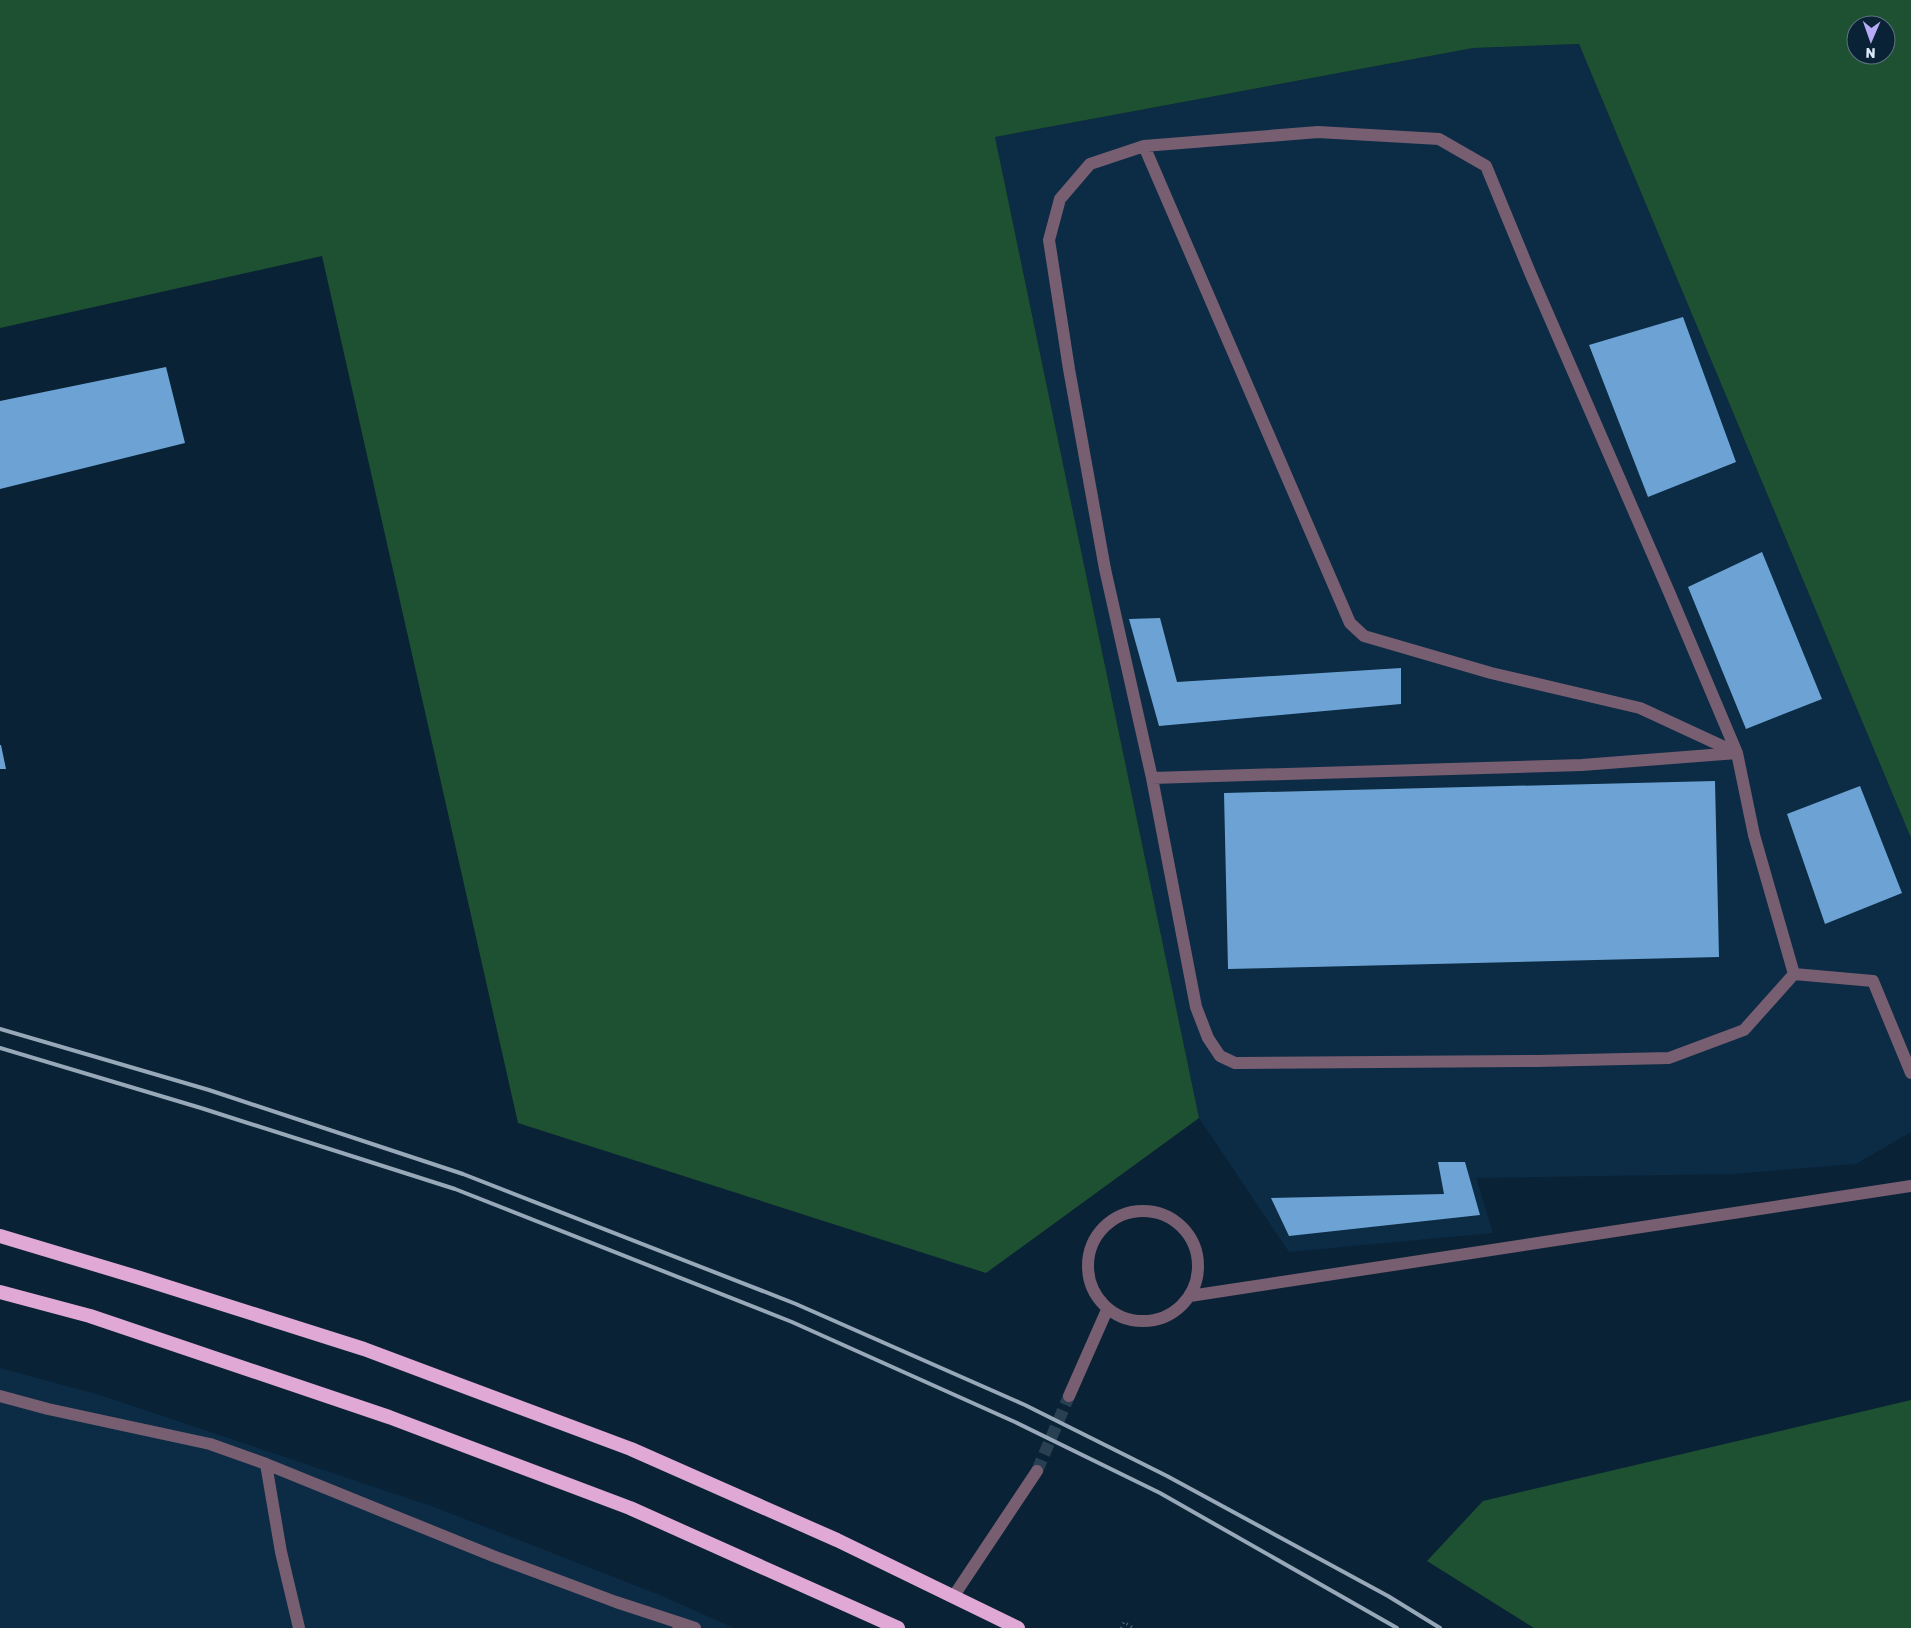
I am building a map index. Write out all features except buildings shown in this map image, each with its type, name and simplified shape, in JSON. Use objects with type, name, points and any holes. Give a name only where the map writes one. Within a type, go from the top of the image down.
[{"type":"highway","points":[[0,1236],[149,1281],[364,1350],[631,1448],[837,1540],[1018,1628]]},
{"type":"highway","points":[[0,1292],[90,1316],[389,1417],[630,1508],[898,1628]]},
{"type":"street","points":[[1318,132],[1439,139],[1486,166],[1531,275],[1670,592],[1738,753],[1754,835],[1794,974],[1744,1030],[1670,1058],[1527,1061],[1235,1062],[1220,1056],[1208,1038],[1196,1007],[1152,778],[1105,569],[1069,369],[1049,240],[1060,199],[1090,164],[1144,146],[1318,132]]},
{"type":"street","points":[[1144,146],[1350,623],[1364,636],[1491,673],[1640,708],[1738,753]]},
{"type":"street","points":[[1152,778],[1582,765],[1738,753]]},
{"type":"street","points":[[1794,974],[1872,982],[1911,1073]]},
{"type":"street","points":[[1190,1296],[1911,1186]]},
{"type":"street","points":[[1134,1211],[1152,1211],[1169,1217],[1184,1228],[1194,1243],[1198,1260],[1197,1279],[1190,1296],[1178,1310],[1161,1319],[1143,1322],[1124,1319],[1107,1310],[1095,1296],[1088,1279],[1087,1261],[1091,1243],[1102,1228],[1116,1217],[1134,1211]]},
{"type":"street","points":[[1069,1396],[1107,1310]]},
{"type":"street","points":[[0,1396],[48,1410],[210,1444],[266,1464],[493,1556],[678,1625],[695,1628]]},
{"type":"street","points":[[266,1464],[281,1552],[299,1628]]},
{"type":"street","points":[[953,1597],[1036,1471]]},
{"type":"path","points":[[1121,1628],[1124,1622],[1133,1628]]},
{"type":"shaded area","points":[[1579,44],[1911,838],[1911,1132],[1856,1164],[1732,1174],[1476,1178],[1493,1233],[1289,1252],[1199,1118],[995,137],[1473,48]]},
{"type":"shaded area","points":[[0,1368],[100,1395],[434,1507],[660,1595],[734,1628],[0,1628]]},
{"type":"green space","points":[[0,0],[1911,0],[1911,838],[1579,44],[1473,48],[995,137],[1199,1118],[986,1273],[518,1123],[322,256],[0,328]]},
{"type":"green space","points":[[1911,1400],[1911,1628],[1534,1628],[1427,1561],[1483,1501]]},
{"type":"tunnel","points":[[1037,1471],[1069,1396]]},
{"type":"railway","points":[[0,1029],[209,1090],[463,1174],[796,1304],[1025,1405],[1167,1476],[1388,1596],[1440,1628]]},
{"type":"railway","points":[[0,1048],[201,1108],[455,1189],[792,1322],[1015,1422],[1160,1493],[1397,1628]]}]
